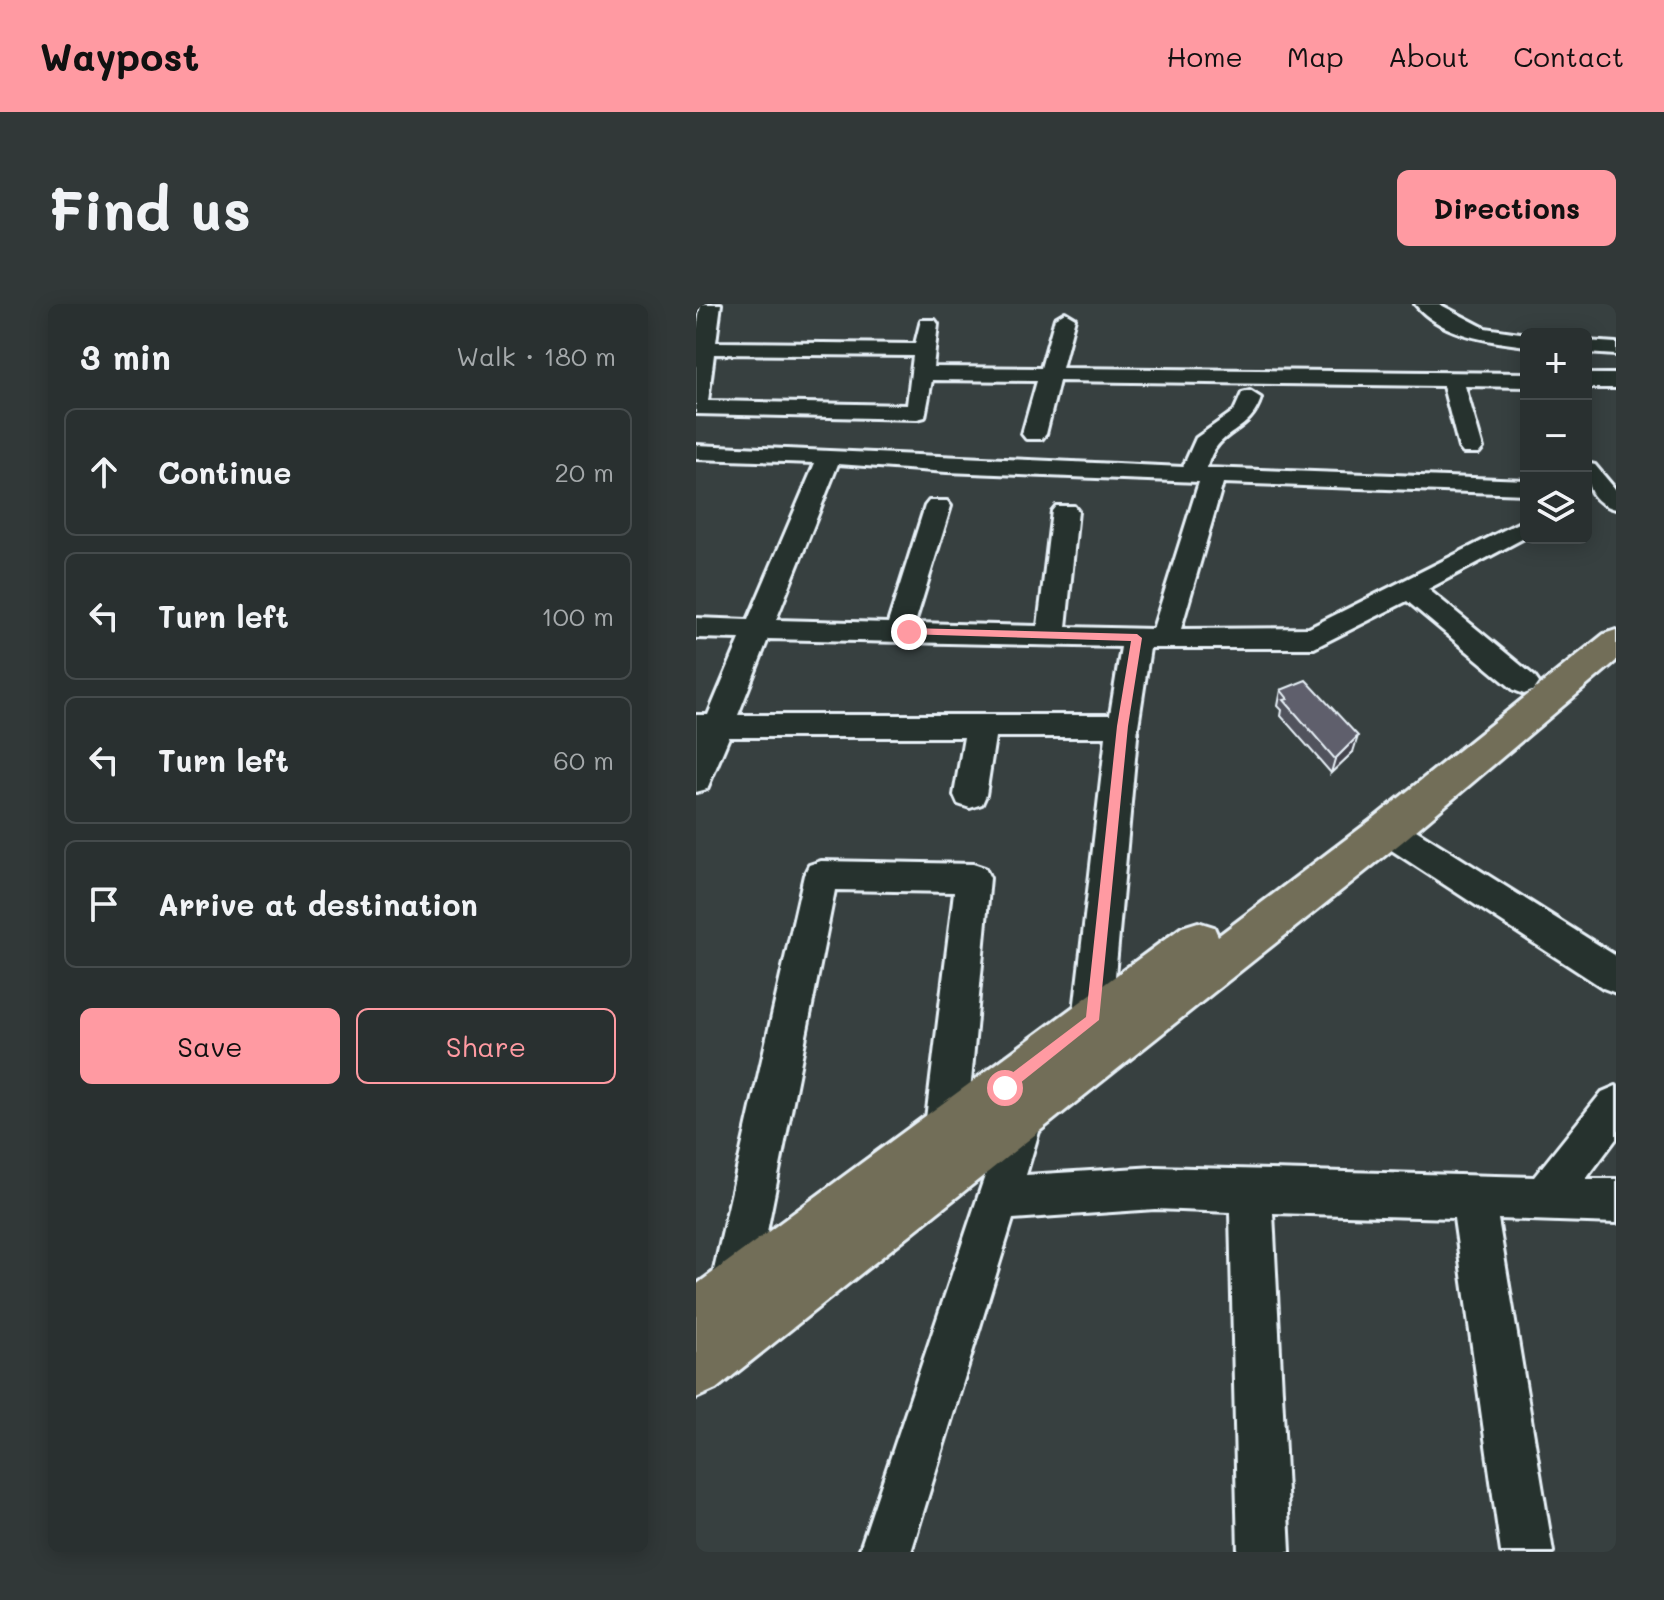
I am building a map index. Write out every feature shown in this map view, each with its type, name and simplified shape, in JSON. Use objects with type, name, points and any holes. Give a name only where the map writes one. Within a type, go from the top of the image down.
[{"type":"main road","points":[[696,1320],[945,1135],[1374,807],[1524,683],[1616,613]]},
{"type":"main road","points":[[696,1369],[1388,830],[1616,642]]},
{"type":"street","points":[[711,304],[699,348],[696,405],[917,412],[928,324]]},
{"type":"street","points":[[1425,304],[1451,321],[1480,333],[1520,339]]},
{"type":"street","points":[[1034,434],[1065,318]]},
{"type":"street","points":[[1592,347],[1616,349]]},
{"type":"street","points":[[699,348],[925,350]]},
{"type":"street","points":[[922,373],[1520,380]]},
{"type":"street","points":[[1452,379],[1471,448]]},
{"type":"street","points":[[1592,381],[1616,381]]},
{"type":"street","points":[[1092,1020],[1123,726],[1203,475],[1204,443],[1240,419],[1247,411],[1250,398]]},
{"type":"street","points":[[698,455],[829,457],[947,465],[1520,487]]},
{"type":"street","points":[[696,780],[707,726],[758,629],[829,457]]},
{"type":"street","points":[[899,631],[938,506]]},
{"type":"street","points":[[1051,635],[1065,511]]},
{"type":"street","points":[[696,628],[1150,638],[1314,638],[1518,531]]},
{"type":"street","points":[[1408,587],[1524,683]]},
{"type":"street","points":[[970,795],[982,725]]},
{"type":"street","points":[[707,726],[1123,726]]},
{"type":"street","points":[[1388,830],[1616,976]]},
{"type":"street","points":[[732,1292],[821,875],[973,878],[945,1135]]},
{"type":"street","points":[[1543,1200],[1616,1106]]},
{"type":"street","points":[[885,1552],[1024,1115]]},
{"type":"street","points":[[998,1198],[1155,1188],[1616,1201]]},
{"type":"street","points":[[1251,1191],[1264,1552]]},
{"type":"street","points":[[1473,1198],[1527,1552]]},
{"type":"building","points":[[1306,680],[1358,736],[1335,759],[1284,700],[1288,699],[1281,690]]},
{"type":"route","points":[[909,632],[1137,638],[1123,726],[1092,1020],[1005,1088]]}]
